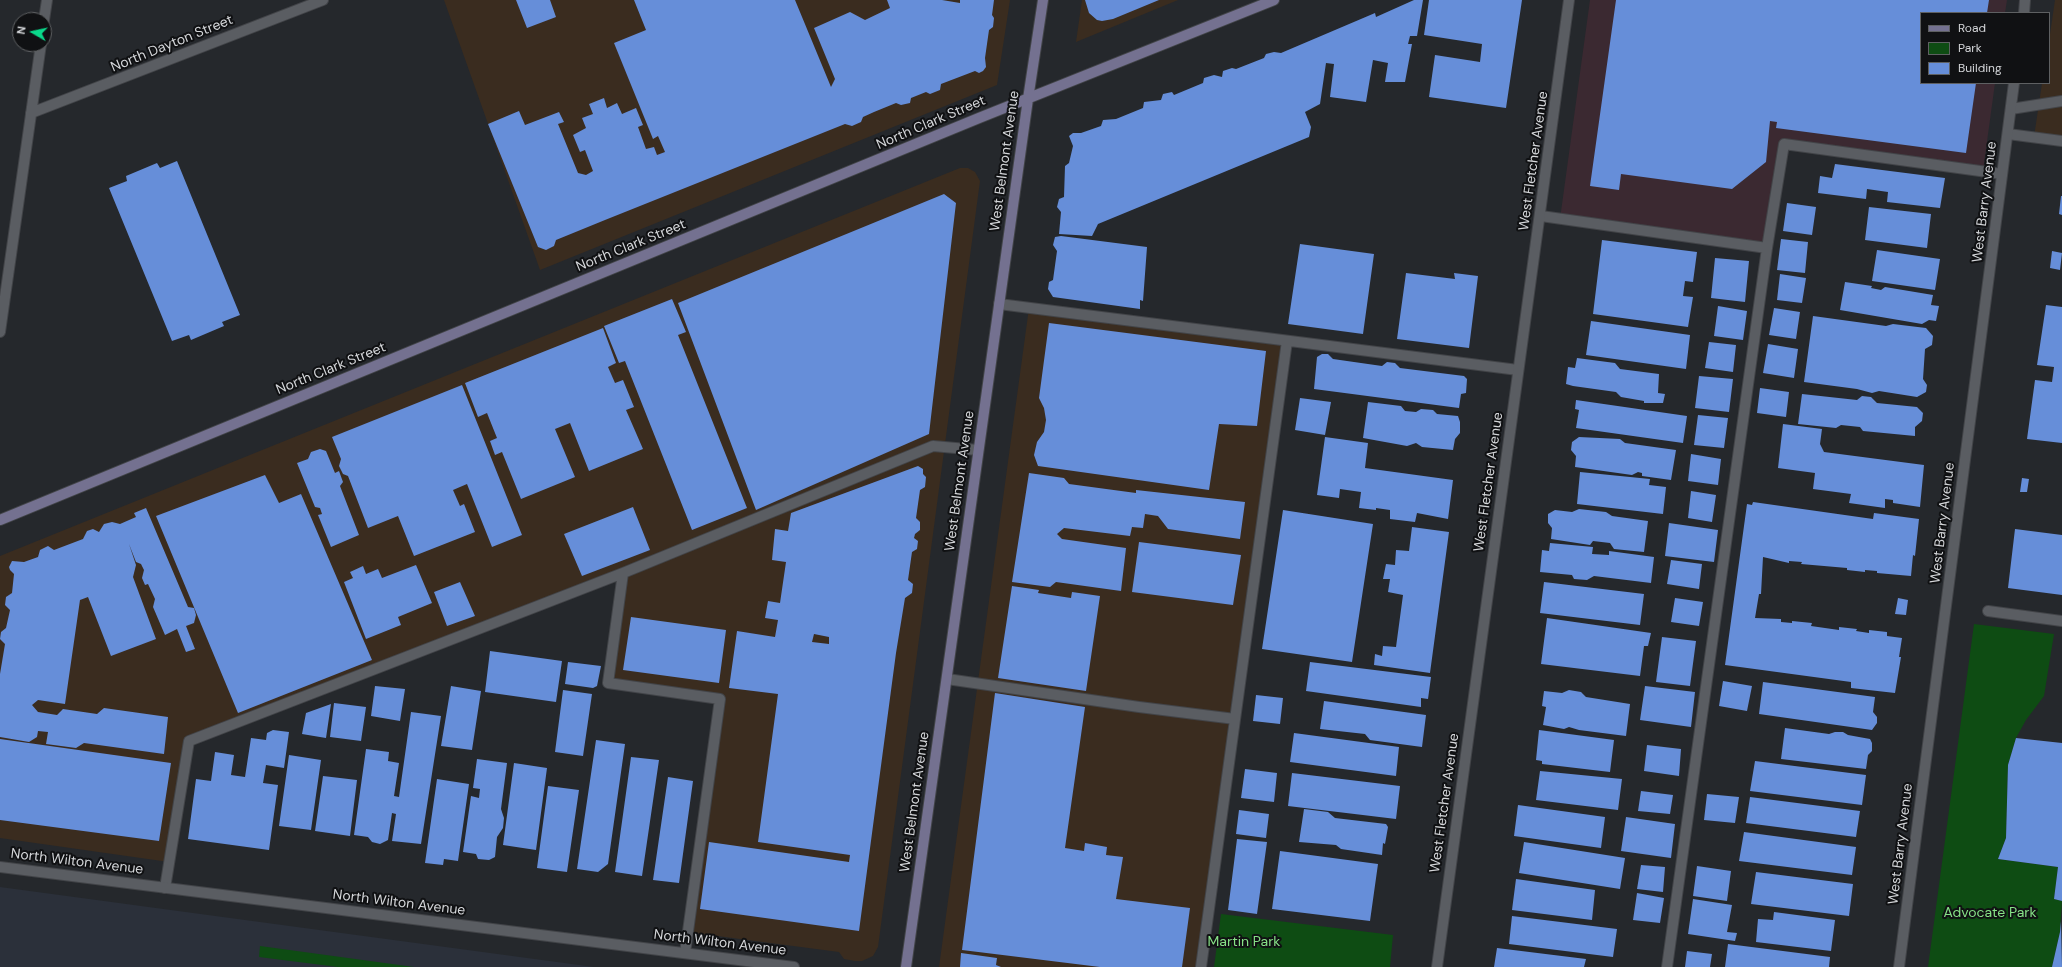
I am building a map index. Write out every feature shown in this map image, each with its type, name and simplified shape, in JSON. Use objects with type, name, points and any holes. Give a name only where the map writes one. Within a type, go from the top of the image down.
[{"type":"main road","name":"West Belmont Avenue","points":[[906,967],[1028,99],[1044,0]]},
{"type":"main road","name":"North Clark Street","points":[[0,520],[1028,99],[1274,0]]},
{"type":"street","points":[[45,12],[47,0]]},
{"type":"street","name":"North Dayton Street","points":[[31,113],[307,3],[323,0]]},
{"type":"street","name":"West Fletcher Avenue","points":[[1437,967],[1570,0]]},
{"type":"street","points":[[2024,12],[2025,0]]},
{"type":"street","points":[[0,332],[39,52]]},
{"type":"street","name":"West Barry Avenue","points":[[1899,967],[2014,84]]},
{"type":"street","points":[[2011,109],[2062,101]]},
{"type":"street","points":[[2008,134],[2062,141]]},
{"type":"street","points":[[1667,967],[1767,248],[1784,144],[2002,174]]},
{"type":"street","points":[[1541,216],[1767,248]]},
{"type":"street","points":[[999,304],[1518,370]]},
{"type":"street","points":[[1201,967],[1287,341]]},
{"type":"street","points":[[165,888],[189,741],[623,573],[934,446],[978,450]]},
{"type":"street","points":[[623,573],[608,683],[720,699],[685,953]]},
{"type":"street","points":[[1988,611],[2062,621]]},
{"type":"street","points":[[947,678],[1139,707],[1235,719]]},
{"type":"street","name":"North Wilton Avenue","points":[[0,867],[794,967]]},
{"type":"shaded area","points":[[444,0],[1010,0],[997,85],[540,270]]},
{"type":"shaded area","points":[[1082,0],[1178,0],[1076,42]]},
{"type":"shaded area","points":[[1590,0],[2007,0],[2005,12],[1920,12],[1920,84],[1995,84],[1983,171],[1784,144],[1767,248],[1560,219]]},
{"type":"shaded area","points":[[2055,0],[2062,0],[2062,141],[2034,137],[2042,84],[2050,84],[2050,34]]},
{"type":"shaded area","points":[[960,168],[968,168],[975,172],[980,181],[878,947],[873,956],[862,961],[855,961],[844,959],[839,952],[687,932],[720,699],[608,683],[623,574],[189,741],[169,862],[0,838],[0,556]]},
{"type":"shaded area","points":[[1029,308],[1287,341],[1201,967],[939,967]]},
{"type":"shaded area","points":[[0,887],[594,967],[0,967]]},
{"type":"green space","name":"Advocate Park","points":[[1974,624],[2054,634],[2044,696],[2026,720],[2016,738],[2008,765],[2006,838],[1998,859],[2058,867],[2054,899],[2062,901],[2060,932],[2052,967],[1928,967]]},
{"type":"green space","name":"Martin Park","points":[[1221,914],[1393,935],[1390,967],[1214,967]]},
{"type":"green space","points":[[260,946],[414,967],[338,967],[259,957]]},
{"type":"building","points":[[516,0],[550,0],[556,17],[527,28]]},
{"type":"building","points":[[634,0],[795,0],[831,87],[835,79],[814,28],[850,12],[865,20],[890,8],[887,0],[942,0],[960,3],[960,0],[994,0],[992,15],[994,18],[993,27],[989,30],[985,58],[986,67],[983,71],[979,73],[975,71],[941,84],[940,90],[930,94],[926,92],[911,98],[910,103],[901,105],[896,103],[863,117],[861,122],[852,126],[845,124],[556,240],[554,246],[546,250],[538,247],[488,124],[519,111],[525,125],[559,112],[564,122],[558,124],[578,173],[586,175],[593,171],[585,150],[580,152],[573,135],[586,128],[582,118],[593,114],[589,104],[604,98],[607,108],[617,103],[622,114],[636,108],[643,125],[638,127],[646,149],[654,147],[657,155],[665,152],[658,136],[653,139],[614,43],[646,30]]},
{"type":"building","points":[[1085,0],[1159,0],[1113,19],[1102,21],[1097,20],[1089,13]]},
{"type":"building","points":[[1414,0],[1423,0],[1417,36],[1410,36],[1408,44],[1412,44],[1405,82],[1385,82],[1388,63],[1373,60],[1366,102],[1330,97],[1334,64],[1326,63],[1320,104],[1305,112],[1311,127],[1309,137],[1098,224],[1092,236],[1059,234],[1061,212],[1057,207],[1059,199],[1064,197],[1065,166],[1069,163],[1073,146],[1069,136],[1073,133],[1081,133],[1101,126],[1103,120],[1116,119],[1143,108],[1144,102],[1161,100],[1163,94],[1172,92],[1174,95],[1203,83],[1204,78],[1214,75],[1222,77],[1223,71],[1232,68],[1236,69],[1264,58],[1266,54],[1274,52],[1281,53],[1375,13],[1376,17]]},
{"type":"building","points":[[1429,0],[1522,0],[1506,108],[1429,97],[1435,55],[1480,62],[1482,44],[1424,35]]},
{"type":"building","points":[[1616,0],[1989,0],[1987,12],[1920,12],[1920,84],[1976,84],[1966,153],[1776,128],[1777,122],[1770,121],[1766,162],[1732,189],[1621,174],[1619,190],[1590,186]]},
{"type":"building","points":[[177,161],[240,315],[222,322],[224,326],[191,340],[189,335],[172,341],[109,188],[127,181],[126,176],[157,163],[160,168]]},
{"type":"building","points":[[1835,164],[1945,178],[1940,208],[1887,202],[1888,192],[1867,189],[1866,199],[1818,193],[1820,176],[1832,178]]},
{"type":"building","points":[[944,194],[956,203],[929,434],[756,510],[678,303]]},
{"type":"building","points":[[2062,196],[2062,215],[2059,214]]},
{"type":"building","points":[[1787,203],[1816,207],[1812,235],[1783,231]]},
{"type":"building","points":[[1869,207],[1931,214],[1927,248],[1865,240]]},
{"type":"building","points":[[1061,236],[1147,247],[1143,301],[1140,300],[1140,309],[1053,297],[1048,289],[1049,282],[1053,280],[1057,251],[1053,245],[1055,237]]},
{"type":"building","points":[[1781,239],[1808,242],[1805,273],[1777,270]]},
{"type":"building","points":[[1602,240],[1697,252],[1693,282],[1685,281],[1683,296],[1693,297],[1688,327],[1593,314]]},
{"type":"building","points":[[1300,244],[1374,254],[1363,334],[1288,324]]},
{"type":"building","points":[[1877,250],[1940,259],[1935,290],[1872,281]]},
{"type":"building","points":[[2052,251],[2062,253],[2060,270],[2050,268]]},
{"type":"building","points":[[1715,258],[1749,261],[1745,302],[1711,298]]},
{"type":"building","points":[[1406,273],[1455,279],[1454,273],[1478,276],[1469,348],[1397,339]]},
{"type":"building","points":[[1780,274],[1806,278],[1802,303],[1777,300]]},
{"type":"building","points":[[1845,282],[1872,286],[1871,288],[1881,290],[1885,287],[1933,295],[1931,305],[1939,306],[1936,321],[1929,320],[1922,324],[1840,310]]},
{"type":"building","points":[[672,299],[686,332],[678,335],[747,508],[692,530],[625,361],[619,363],[604,326]]},
{"type":"building","points":[[2046,305],[2062,307],[2062,443],[2027,439],[2035,380],[2052,382],[2054,367],[2037,365]]},
{"type":"building","points":[[1718,306],[1747,311],[1743,340],[1714,336]]},
{"type":"building","points":[[1774,308],[1800,312],[1796,339],[1769,335]]},
{"type":"building","points":[[1813,316],[1886,326],[1893,324],[1926,328],[1933,336],[1932,345],[1925,349],[1923,379],[1927,385],[1926,392],[1917,397],[1879,391],[1872,393],[1857,389],[1804,382]]},
{"type":"building","points":[[1591,321],[1690,335],[1686,369],[1586,355]]},
{"type":"building","points":[[1049,323],[1266,351],[1257,426],[1219,424],[1209,490],[1038,466],[1034,455],[1037,442],[1044,432],[1046,420],[1044,408],[1039,398]]},
{"type":"building","points":[[603,328],[616,363],[608,367],[615,383],[623,380],[634,407],[626,410],[643,449],[589,471],[570,423],[555,429],[575,477],[521,499],[502,452],[495,455],[490,441],[497,438],[487,413],[478,417],[465,383]]},
{"type":"building","points":[[1709,342],[1736,345],[1733,372],[1705,368]]},
{"type":"building","points":[[1768,344],[1798,349],[1794,378],[1763,373]]},
{"type":"building","points":[[1322,354],[1328,354],[1333,359],[1382,366],[1387,362],[1395,363],[1400,368],[1464,376],[1467,379],[1466,393],[1461,394],[1459,408],[1314,389],[1317,357]]},
{"type":"building","points":[[1577,358],[1615,363],[1620,369],[1659,374],[1658,393],[1665,394],[1663,403],[1644,403],[1644,401],[1621,397],[1616,392],[1566,384],[1568,367],[1575,368]]},
{"type":"building","points":[[1699,376],[1733,379],[1729,412],[1695,408]]},
{"type":"building","points":[[462,385],[522,535],[492,547],[467,484],[453,490],[460,506],[464,504],[475,532],[414,556],[398,516],[368,528],[348,476],[343,474],[339,466],[341,459],[332,437]]},
{"type":"building","points":[[1760,388],[1789,392],[1786,417],[1757,413]]},
{"type":"building","points":[[1802,394],[1857,400],[1862,396],[1871,397],[1877,403],[1917,407],[1923,413],[1922,421],[1915,427],[1915,436],[1863,431],[1860,427],[1841,425],[1836,428],[1798,424]]},
{"type":"building","points":[[1300,398],[1331,402],[1325,435],[1295,430]]},
{"type":"building","points":[[1576,400],[1687,416],[1683,443],[1576,428],[1579,410],[1575,409]]},
{"type":"building","points":[[1368,402],[1401,406],[1405,411],[1416,412],[1421,409],[1433,410],[1437,414],[1458,416],[1460,422],[1460,433],[1455,439],[1453,450],[1422,447],[1416,443],[1407,446],[1363,438]]},
{"type":"building","points":[[1698,415],[1728,418],[1724,448],[1694,445]]},
{"type":"building","points":[[1783,424],[1822,429],[1820,444],[1824,452],[1924,465],[1920,507],[1893,503],[1893,500],[1885,499],[1885,508],[1849,503],[1851,494],[1813,489],[1815,473],[1778,468]]},
{"type":"building","points":[[1325,437],[1368,443],[1365,468],[1453,480],[1448,519],[1417,513],[1415,522],[1390,519],[1390,510],[1359,508],[1361,492],[1340,489],[1339,498],[1317,495]]},
{"type":"building","points":[[1579,437],[1620,439],[1625,443],[1676,450],[1671,480],[1642,476],[1642,473],[1638,472],[1632,475],[1575,467],[1576,456],[1571,450],[1572,442]]},
{"type":"building","points":[[320,449],[326,451],[335,473],[339,471],[343,482],[340,486],[359,535],[331,547],[318,515],[322,514],[320,508],[315,507],[297,463],[308,459],[311,452]]},
{"type":"building","points":[[1691,454],[1721,459],[1718,485],[1688,481]]},
{"type":"building","points":[[918,466],[923,469],[923,474],[926,477],[925,487],[920,490],[916,518],[920,522],[920,530],[915,534],[914,538],[918,541],[917,549],[912,552],[908,580],[913,584],[912,593],[905,598],[896,653],[859,931],[700,909],[709,842],[849,862],[850,855],[758,842],[778,694],[729,688],[737,631],[775,637],[778,620],[765,618],[768,601],[780,603],[786,562],[772,560],[775,529],[788,531],[791,513]],"holes":[[[814,634],[829,637],[829,644],[812,642]]]},
{"type":"building","points":[[1580,472],[1650,479],[1649,485],[1666,487],[1663,514],[1577,504]]},
{"type":"building","points":[[1029,473],[1064,478],[1069,484],[1136,493],[1136,490],[1245,502],[1240,539],[1168,529],[1158,516],[1145,514],[1143,528],[1132,527],[1130,536],[1064,528],[1057,534],[1062,539],[1126,548],[1121,591],[1056,582],[1050,587],[1012,582]]},
{"type":"building","points":[[265,475],[279,503],[301,494],[372,660],[238,713],[156,516]]},
{"type":"building","points":[[2022,478],[2029,479],[2027,492],[2020,492]]},
{"type":"building","points":[[1691,491],[1716,495],[1712,522],[1688,518]]},
{"type":"building","points":[[1753,502],[1873,519],[1874,513],[1919,519],[1911,576],[1877,573],[1877,571],[1865,570],[1865,572],[1847,570],[1847,568],[1801,564],[1802,562],[1789,561],[1789,563],[1763,557],[1761,594],[1759,594],[1755,618],[1781,619],[1781,622],[1792,623],[1792,621],[1812,623],[1811,626],[1839,630],[1839,627],[1857,629],[1856,631],[1869,633],[1869,630],[1887,632],[1887,636],[1902,638],[1899,657],[1901,657],[1895,693],[1851,688],[1851,682],[1725,665],[1747,504],[1752,505]]},
{"type":"building","points":[[633,507],[650,550],[582,576],[564,534]]},
{"type":"building","points":[[146,508],[188,607],[194,608],[196,615],[194,623],[186,626],[195,649],[186,652],[177,629],[165,635],[153,607],[155,599],[148,584],[145,585],[142,578],[144,570],[141,564],[136,562],[129,544],[136,565],[133,577],[156,639],[111,656],[88,597],[80,600],[65,704],[38,700],[32,705],[38,712],[57,715],[63,709],[97,714],[104,708],[168,717],[164,754],[84,743],[76,748],[46,744],[48,732],[38,731],[37,737],[29,742],[0,737],[0,674],[5,644],[0,639],[1,632],[6,628],[10,610],[5,605],[6,597],[12,593],[14,574],[9,567],[12,561],[24,562],[38,557],[40,550],[48,546],[54,550],[83,539],[87,531],[93,529],[99,532],[104,524],[112,522],[120,524],[136,517],[134,513]]},
{"type":"building","points":[[1579,509],[1606,512],[1612,516],[1648,521],[1644,552],[1614,549],[1610,543],[1593,541],[1590,545],[1551,539],[1552,528],[1548,523],[1548,514],[1555,510],[1572,512]]},
{"type":"building","points":[[1283,510],[1373,524],[1352,662],[1262,649]]},
{"type":"building","points":[[1669,523],[1718,530],[1714,562],[1665,556]]},
{"type":"building","points":[[1412,527],[1449,532],[1430,673],[1374,665],[1375,654],[1382,656],[1383,646],[1396,647],[1403,595],[1388,592],[1390,579],[1383,579],[1386,564],[1395,565],[1396,550],[1409,551]]},
{"type":"building","points":[[2015,529],[2062,535],[2062,595],[2008,588]]},
{"type":"building","points":[[1139,542],[1241,555],[1233,605],[1132,592]]},
{"type":"building","points":[[1550,543],[1593,547],[1592,554],[1609,555],[1609,551],[1654,557],[1651,583],[1594,576],[1587,580],[1574,579],[1572,575],[1540,572],[1542,550],[1549,551]]},
{"type":"building","points":[[1671,560],[1702,564],[1699,589],[1667,584]]},
{"type":"building","points":[[416,565],[432,603],[398,617],[401,625],[366,639],[344,582],[353,578],[350,572],[363,566],[366,574],[378,569],[382,578]]},
{"type":"building","points":[[460,582],[475,616],[447,626],[434,592]]},
{"type":"building","points":[[1544,582],[1644,594],[1640,625],[1540,613]]},
{"type":"building","points":[[1012,586],[1039,590],[1038,593],[1071,598],[1072,592],[1100,596],[1086,691],[998,678]]},
{"type":"building","points":[[1675,598],[1703,602],[1699,626],[1671,622]]},
{"type":"building","points":[[1898,598],[1908,600],[1906,615],[1895,614]]},
{"type":"building","points":[[631,617],[726,630],[719,683],[623,670]]},
{"type":"building","points":[[1547,618],[1651,633],[1648,646],[1644,646],[1640,676],[1541,664]]},
{"type":"building","points":[[1662,637],[1696,641],[1690,686],[1656,682]]},
{"type":"building","points":[[490,651],[562,661],[556,702],[485,692]]},
{"type":"building","points":[[568,662],[601,666],[597,686],[593,688],[565,684]]},
{"type":"building","points":[[1310,662],[1431,677],[1428,699],[1421,698],[1421,707],[1306,691]]},
{"type":"building","points":[[1723,681],[1752,686],[1747,711],[1719,706]]},
{"type":"building","points":[[1763,682],[1875,697],[1873,712],[1877,717],[1877,723],[1872,730],[1759,714]]},
{"type":"building","points":[[375,686],[405,689],[400,721],[371,716]]},
{"type":"building","points":[[451,686],[481,691],[472,750],[441,746]]},
{"type":"building","points":[[1645,686],[1695,692],[1691,727],[1640,720]]},
{"type":"building","points":[[563,690],[592,694],[583,756],[555,752]]},
{"type":"building","points":[[1569,690],[1581,692],[1586,697],[1630,704],[1626,736],[1579,730],[1569,727],[1564,729],[1543,725],[1546,707],[1542,706],[1544,691],[1562,693]]},
{"type":"building","points":[[995,693],[1085,707],[1065,848],[1084,851],[1085,843],[1107,847],[1106,855],[1123,857],[1116,899],[1190,908],[1182,967],[1100,967],[962,950]]},
{"type":"building","points":[[1256,695],[1283,698],[1280,724],[1253,721]]},
{"type":"building","points":[[1324,701],[1426,715],[1422,747],[1370,740],[1365,734],[1320,729]]},
{"type":"building","points":[[334,703],[366,707],[361,741],[330,737]]},
{"type":"building","points":[[331,704],[326,738],[302,734],[306,713]]},
{"type":"building","points":[[411,712],[441,716],[421,844],[392,841],[396,814],[392,813],[388,840],[380,844],[372,842],[368,837],[354,835],[366,749],[389,752],[388,761],[399,763],[394,796],[399,797]]},
{"type":"building","points":[[1785,728],[1829,734],[1843,732],[1848,735],[1870,739],[1872,743],[1872,751],[1868,755],[1866,769],[1781,759]]},
{"type":"building","points":[[273,730],[289,732],[284,768],[266,765],[263,783],[278,785],[269,850],[188,839],[196,779],[211,781],[215,752],[234,755],[231,775],[245,777],[251,738],[266,740],[267,733]]},
{"type":"building","points":[[1539,730],[1614,740],[1610,772],[1542,764],[1542,761],[1536,760]]},
{"type":"building","points":[[1294,733],[1399,747],[1396,776],[1290,762]]},
{"type":"building","points":[[2016,738],[2062,743],[2062,901],[2054,899],[2058,867],[1998,859],[2006,838],[2008,765]]},
{"type":"building","points":[[0,739],[171,763],[159,841],[0,820]]},
{"type":"building","points":[[596,740],[625,744],[608,864],[598,872],[577,869]]},
{"type":"building","points":[[1647,745],[1681,749],[1679,776],[1644,771]]},
{"type":"building","points":[[289,755],[321,760],[311,830],[279,826]]},
{"type":"building","points":[[631,757],[659,760],[642,876],[615,872]]},
{"type":"building","points":[[477,759],[507,763],[501,809],[504,818],[503,828],[497,837],[495,857],[489,860],[478,859],[476,854],[463,852],[471,796],[479,798],[480,789],[473,788]]},
{"type":"building","points":[[1755,761],[1866,775],[1862,805],[1750,791]]},
{"type":"building","points":[[514,763],[547,768],[536,850],[503,845]]},
{"type":"building","points":[[1245,769],[1277,773],[1274,802],[1241,798]]},
{"type":"building","points":[[1540,771],[1622,779],[1618,810],[1536,800]]},
{"type":"building","points":[[1292,773],[1400,786],[1396,819],[1288,806]]},
{"type":"building","points":[[323,776],[357,780],[350,836],[315,831]]},
{"type":"building","points":[[668,777],[693,781],[679,883],[653,880]]},
{"type":"building","points":[[437,779],[469,784],[458,861],[444,859],[443,865],[425,863]]},
{"type":"building","points":[[548,786],[579,790],[567,872],[537,868]]},
{"type":"building","points":[[1641,791],[1673,795],[1670,814],[1638,811]]},
{"type":"building","points":[[1707,794],[1739,797],[1735,823],[1704,820]]},
{"type":"building","points":[[1750,797],[1860,811],[1856,837],[1746,823]]},
{"type":"building","points":[[1518,805],[1605,817],[1601,848],[1514,836]]},
{"type":"building","points":[[1304,809],[1328,812],[1335,818],[1386,824],[1388,827],[1385,844],[1383,843],[1382,855],[1341,849],[1336,845],[1299,842]]},
{"type":"building","points":[[1239,810],[1269,814],[1266,838],[1236,834]]},
{"type":"building","points":[[1626,817],[1675,824],[1671,858],[1621,851]]},
{"type":"building","points":[[1744,832],[1856,847],[1852,875],[1739,861]]},
{"type":"building","points":[[1237,839],[1267,842],[1257,914],[1228,910]]},
{"type":"building","points":[[1524,842],[1625,858],[1620,889],[1519,873]]},
{"type":"building","points":[[1280,851],[1378,864],[1370,921],[1272,909]]},
{"type":"building","points":[[1641,865],[1665,867],[1663,892],[1637,889]]},
{"type":"building","points":[[1697,866],[1731,871],[1727,901],[1693,896]]},
{"type":"building","points":[[1756,872],[1853,884],[1849,916],[1751,904]]},
{"type":"building","points":[[1516,879],[1595,890],[1592,920],[1512,910]]},
{"type":"building","points":[[1637,893],[1664,898],[1660,923],[1633,920]]},
{"type":"building","points":[[1693,899],[1732,905],[1727,932],[1737,933],[1735,941],[1688,934]]},
{"type":"building","points":[[1774,912],[1835,920],[1831,951],[1756,942],[1758,919],[1773,920]]},
{"type":"building","points":[[1512,916],[1617,929],[1613,957],[1509,944]]},
{"type":"building","points":[[2061,921],[2062,967],[2052,967],[2060,932]]},
{"type":"building","points":[[1728,944],[1830,957],[1829,967],[1725,967]]},
{"type":"building","points":[[1497,948],[1586,959],[1584,967],[1494,967]]},
{"type":"building","points":[[1687,951],[1712,954],[1710,967],[1685,967]]},
{"type":"building","points":[[961,953],[997,958],[996,965],[1001,967],[960,967]]}]
